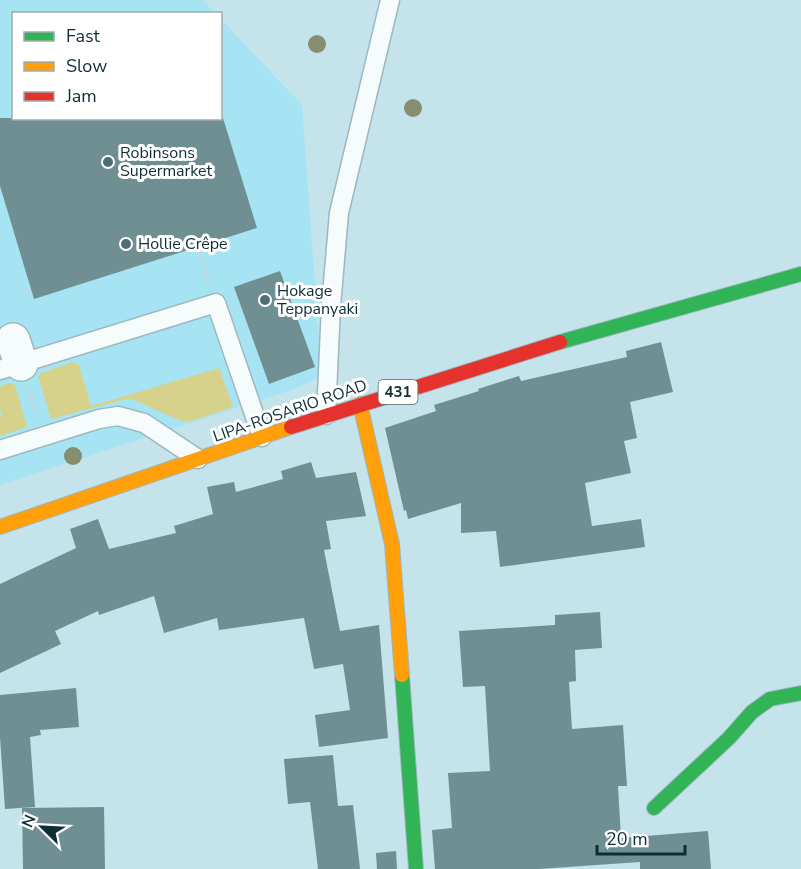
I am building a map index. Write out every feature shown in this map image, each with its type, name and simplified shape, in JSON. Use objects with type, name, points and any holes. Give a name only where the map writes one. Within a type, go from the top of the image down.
[{"type":"main road","name":"LIPA-ROSARIO ROAD","points":[[0,527],[360,404],[581,336],[801,274]]},
{"type":"main road","points":[[360,404],[392,544],[417,869]]},
{"type":"main road","points":[[654,808],[729,738],[752,712],[770,699],[801,693]]},
{"type":"lane","points":[[326,415],[331,306],[339,213],[390,0]]},
{"type":"lane","points":[[11,358],[216,303],[262,437]]},
{"type":"lane","points":[[0,450],[111,416],[125,417],[144,423],[198,459]]},
{"type":"path","points":[[198,248],[216,303]]},
{"type":"path","points":[[11,358],[43,437]]},
{"type":"shaded area","points":[[0,0],[203,0],[214,12],[12,12],[12,120],[222,120],[222,20],[302,105],[321,367],[317,377],[292,390],[0,485]]},
{"type":"shaded area","points":[[73,362],[79,365],[91,406],[219,368],[233,407],[189,422],[181,421],[134,400],[126,399],[51,419],[38,376]]},
{"type":"shaded area","points":[[10,383],[15,385],[27,427],[0,436],[0,417],[2,416],[0,386]]},
{"type":"building","points":[[0,118],[12,118],[12,120],[222,120],[223,118],[257,228],[34,299],[0,186]]},
{"type":"building","points":[[280,271],[315,367],[269,384],[234,287]]},
{"type":"building","points":[[661,342],[673,392],[630,402],[637,438],[624,441],[631,473],[585,483],[592,526],[641,519],[645,547],[500,567],[496,531],[461,533],[461,503],[408,519],[406,510],[404,511],[385,428],[436,411],[434,405],[519,376],[521,381],[627,357],[626,351]]},
{"type":"building","points":[[311,462],[316,478],[356,472],[366,516],[326,521],[331,549],[324,550],[340,631],[379,625],[388,738],[319,747],[315,715],[350,710],[343,664],[314,669],[304,618],[219,630],[217,618],[164,633],[154,596],[99,615],[98,611],[55,631],[61,644],[0,673],[0,584],[76,548],[70,529],[98,519],[109,549],[176,533],[174,526],[213,514],[207,487],[234,482],[236,492],[283,479],[281,471]]},
{"type":"building","points":[[600,612],[602,648],[575,650],[576,681],[569,682],[572,729],[623,725],[627,786],[618,786],[621,838],[708,831],[711,869],[640,869],[640,862],[539,869],[435,869],[432,830],[452,828],[448,773],[490,771],[485,686],[463,687],[459,631],[555,625],[555,615]]},
{"type":"building","points":[[76,688],[79,727],[40,730],[41,735],[30,737],[35,807],[5,809],[0,737],[0,695]]},
{"type":"building","points":[[333,755],[338,806],[353,805],[360,869],[318,869],[310,802],[288,804],[284,759]]},
{"type":"building","points":[[104,807],[105,869],[23,869],[22,808]]},
{"type":"building","points":[[396,851],[397,869],[377,869],[376,853]]},
{"type":"traffic: fast","points":[[560,342],[801,274]]},
{"type":"traffic: fast","points":[[402,675],[416,869]]},
{"type":"traffic: fast","points":[[654,808],[729,738],[752,712],[770,699],[801,693]]},
{"type":"traffic: slow","points":[[360,404],[392,544],[402,675]]},
{"type":"traffic: slow","points":[[0,527],[291,427]]},
{"type":"traffic: jam","points":[[291,427],[560,342]]},
{"type":"place","name":"Robinsons Supermarket","points":[[108,162]]},
{"type":"place","name":"Hollie Crêpe","points":[[126,244]]},
{"type":"place","name":"Hokage Teppanyaki","points":[[265,300]]}]
